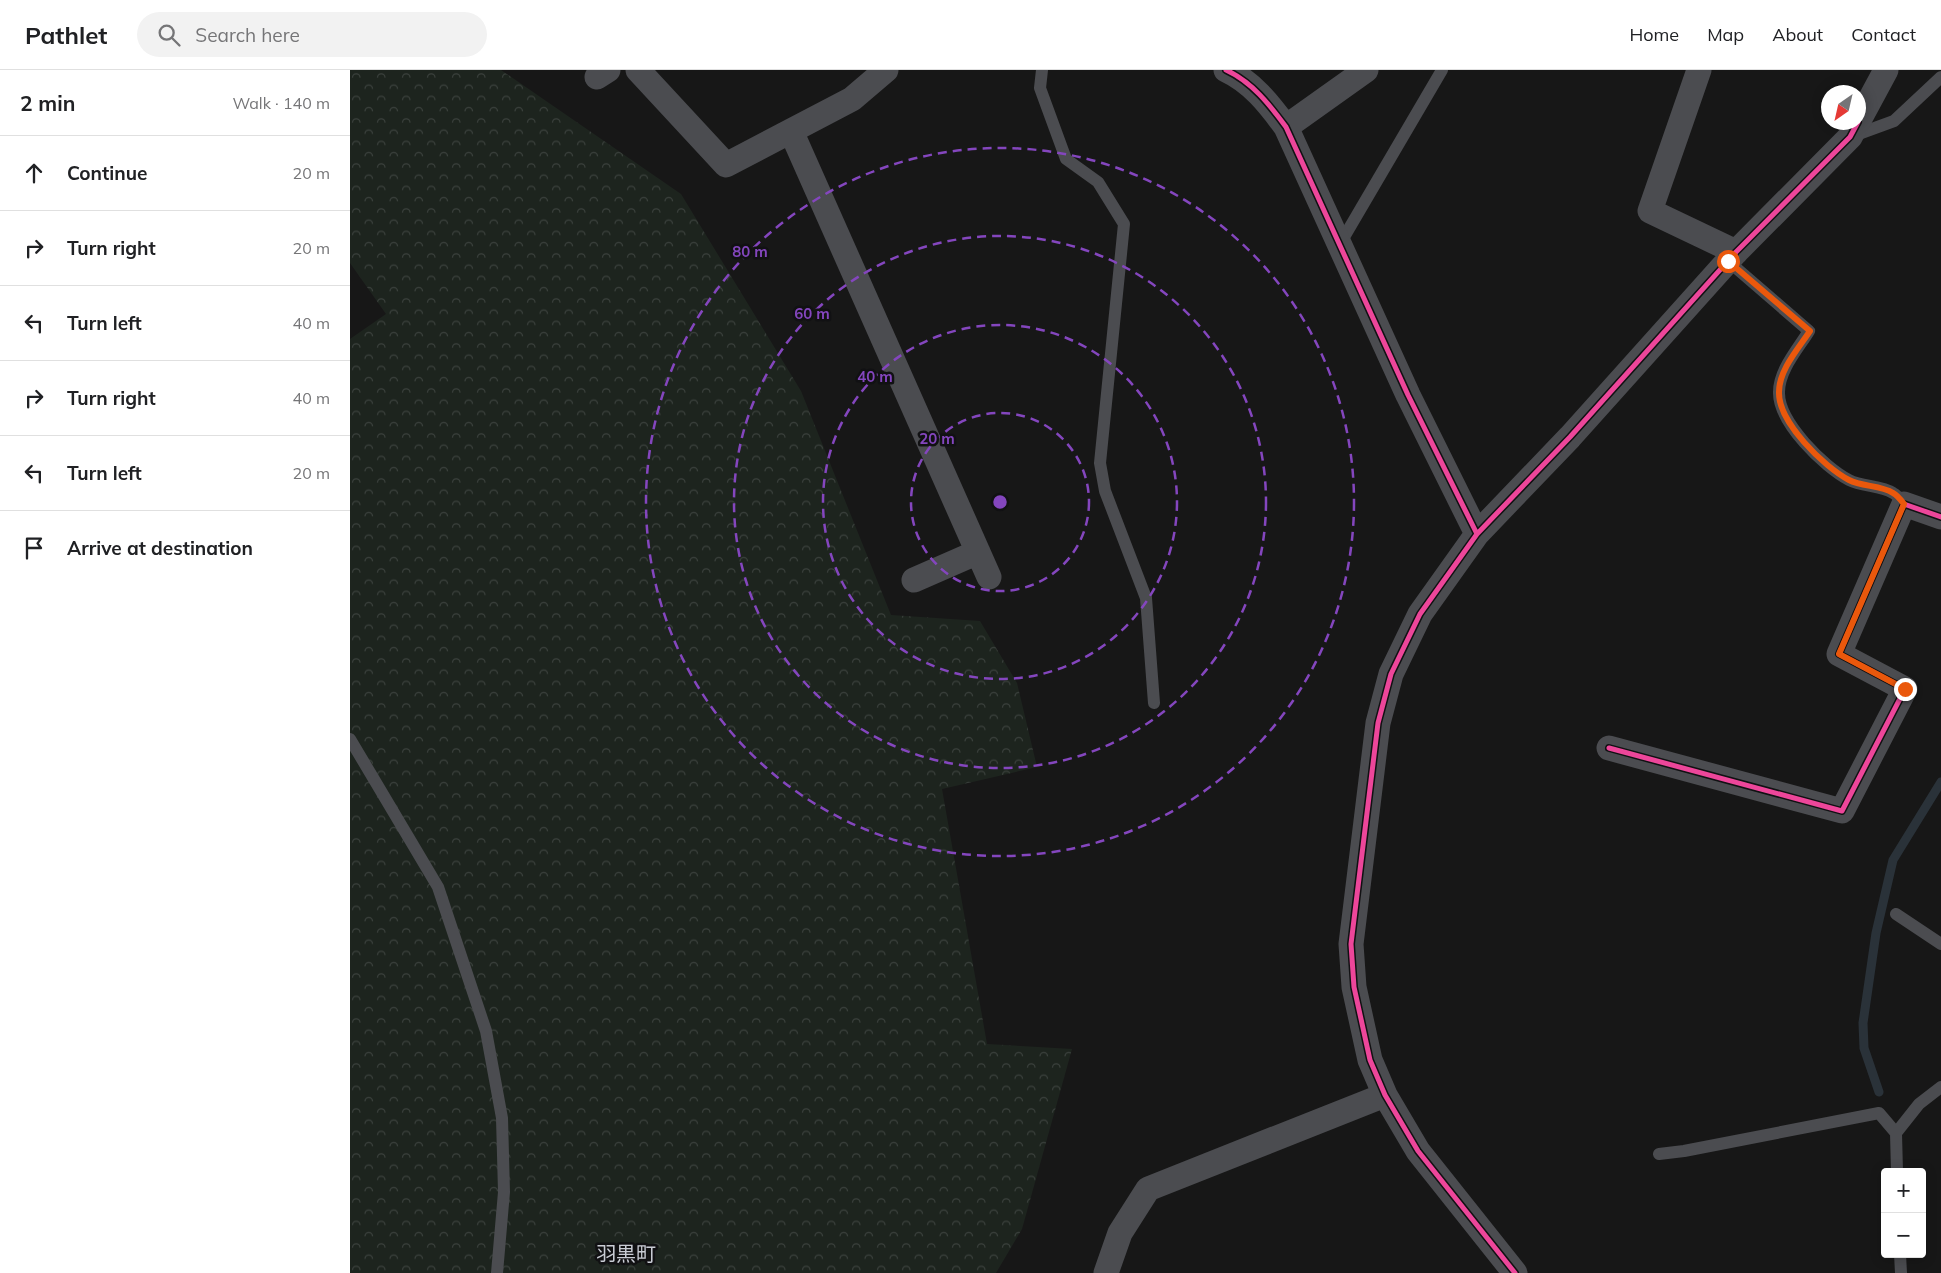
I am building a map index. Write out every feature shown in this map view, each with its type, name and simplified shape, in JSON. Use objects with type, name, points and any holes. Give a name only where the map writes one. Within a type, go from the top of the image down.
[{"type":"street","points":[[638,70],[726,165],[852,99],[886,70]]},
{"type":"street","points":[[1286,127],[1366,70]]},
{"type":"street","points":[[1699,70],[1677,138],[1650,210],[1732,256]]},
{"type":"street","points":[[1866,108],[1886,70]]},
{"type":"street","points":[[1237,72],[1267,102],[1286,127],[1408,395],[1477,534]]},
{"type":"street","points":[[1515,1273],[1418,1151],[1386,1095],[1370,1060],[1354,988],[1351,944],[1378,723],[1391,674],[1420,614],[1477,534],[1570,437],[1732,256],[1853,130]]},
{"type":"street","points":[[791,131],[989,578]]},
{"type":"street","points":[[1609,748],[1842,810],[1905,689],[1839,654],[1904,504],[1941,517]]},
{"type":"street","points":[[914,580],[978,552]]},
{"type":"street","points":[[1106,1273],[1120,1233],[1148,1189],[1386,1095]]},
{"type":"street","points":[[1490,1273],[1493,1246]]},
{"type":"lane","points":[[1042,70],[1040,88],[1066,159],[1098,182],[1124,224],[1100,463],[1105,491],[1146,598],[1154,703]]},
{"type":"lane","points":[[1340,244],[1442,70]]},
{"type":"lane","points":[[1866,125],[1894,121],[1941,77]]},
{"type":"lane","points":[[1732,256],[1810,331],[1784,372],[1779,393],[1786,416],[1802,438],[1826,465],[1850,480],[1893,493],[1904,504]]},
{"type":"lane","points":[[350,739],[438,887],[486,1031],[502,1118],[504,1192],[497,1273]]},
{"type":"lane","points":[[1896,914],[1941,944]]},
{"type":"lane","points":[[1897,1168],[1896,1133],[1919,1104],[1941,1086]]},
{"type":"lane","points":[[1659,1154],[1684,1151],[1878,1113],[1896,1133]]},
{"type":"lane","points":[[1900,1258],[1901,1273]]},
{"type":"green space","points":[[350,70],[501,70],[681,194],[801,391],[891,615],[980,621],[1017,683],[1037,767],[942,789],[987,1044],[1072,1049],[1022,1229],[996,1273],[350,1273],[350,339],[386,314],[350,263]]},
{"type":"waterway","points":[[1879,1092],[1864,1048],[1863,1023],[1876,933],[1893,860],[1941,782]]},
{"type":"cycle path","points":[[1226,70],[1252,87],[1286,127],[1408,395],[1477,534]]},
{"type":"cycle path","points":[[1515,1273],[1418,1151],[1385,1095],[1370,1060],[1354,987],[1351,944],[1378,723],[1391,674],[1420,614],[1477,534],[1570,437],[1736,252],[1850,137],[1854,130]]},
{"type":"cycle path","points":[[1609,748],[1842,811],[1905,689],[1839,654],[1904,504],[1941,517]]},
{"type":"district","name":"羽黒町","points":[[626,1253]]},
{"type":"route","points":[[1728,261],[1810,331],[1784,372],[1779,393],[1786,416],[1802,438],[1826,465],[1850,480],[1893,493],[1904,504],[1839,654],[1905,689]]}]
